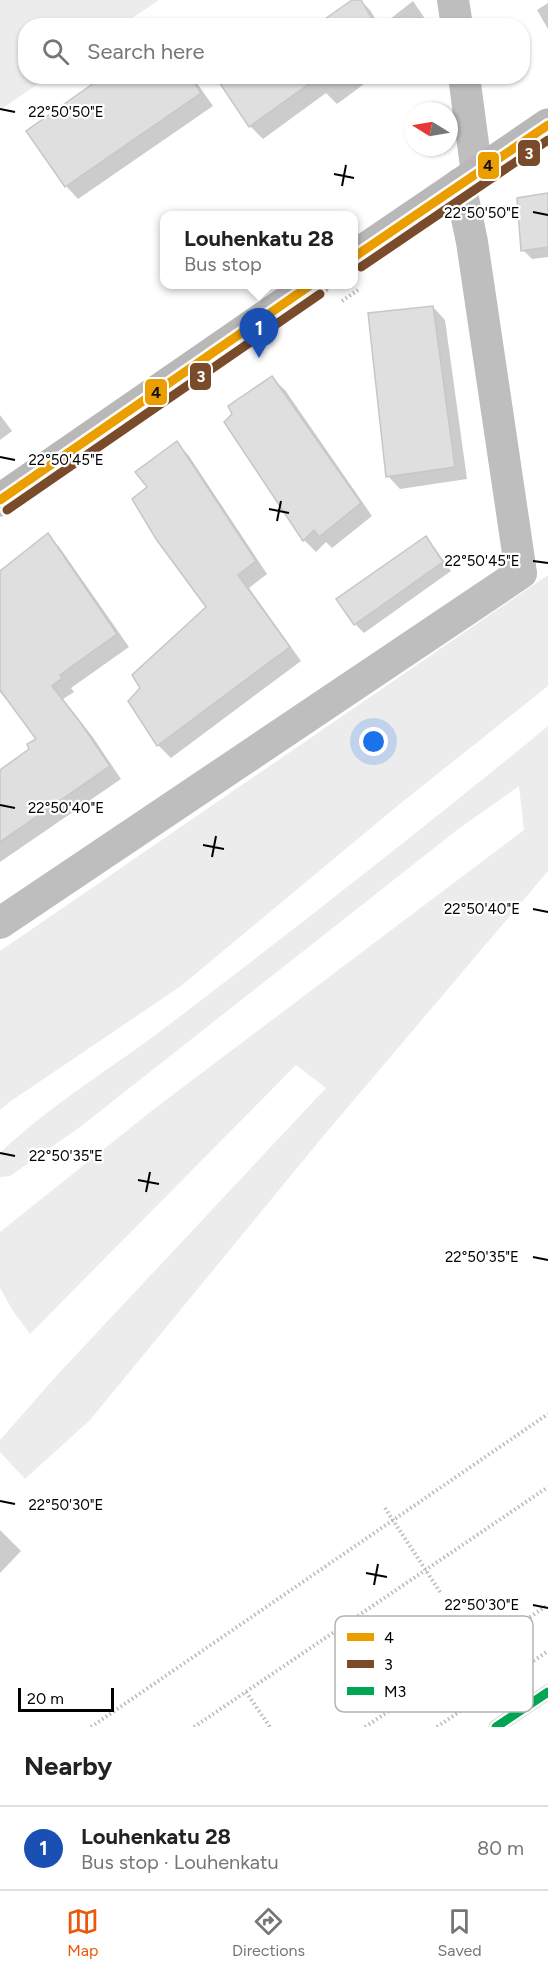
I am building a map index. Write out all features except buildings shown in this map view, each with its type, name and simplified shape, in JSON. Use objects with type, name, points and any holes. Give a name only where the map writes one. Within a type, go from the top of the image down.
[{"type":"street","points":[[453,0],[456,18]]},
{"type":"street","points":[[0,923],[521,573],[472,242],[464,84]]},
{"type":"street","points":[[358,254],[548,124]]},
{"type":"street","points":[[0,500],[307,289]]},
{"type":"lane","points":[[533,1702],[548,1692]]},
{"type":"lane","points":[[496,1727],[518,1712]]},
{"type":"path","points":[[91,1727],[548,1414]]},
{"type":"path","points":[[359,1616],[548,1487]]},
{"type":"path","points":[[384,1508],[440,1592]]},
{"type":"path","points":[[532,1616],[548,1605]]},
{"type":"path","points":[[194,1727],[335,1632]]},
{"type":"path","points":[[533,1661],[548,1651]]},
{"type":"path","points":[[246,1692],[270,1727]]},
{"type":"path","points":[[365,1727],[388,1712]]},
{"type":"path","points":[[437,1727],[459,1712]]},
{"type":"shaded area","points":[[0,0],[159,0],[132,18],[18,18],[18,84],[38,84],[0,110]]},
{"type":"shaded area","points":[[548,575],[548,686],[401,803],[181,986],[0,1110],[0,951]]},
{"type":"shaded area","points":[[548,726],[548,871],[320,1140],[90,1420],[25,1479],[0,1452],[0,1440],[59,1373],[326,1088],[296,1065],[30,1334],[0,1288],[0,1232],[154,1109],[524,830],[519,786],[457,830],[80,1127],[10,1176],[0,1177],[0,1153],[40,1118],[149,1040],[313,914]]},
{"type":"transit line","name":"4","points":[[358,254],[548,125]]},
{"type":"transit line","name":"3","points":[[361,267],[548,140]]},
{"type":"transit line","name":"4","points":[[0,500],[305,289]]},
{"type":"transit line","name":"3","points":[[7,510],[320,294]]},
{"type":"transit line","name":"M3","points":[[533,1702],[548,1692]]},
{"type":"transit line","name":"M3","points":[[496,1727],[518,1712]]},
{"type":"place","name":"Louhenkatu 28","points":[[259,358]]}]
